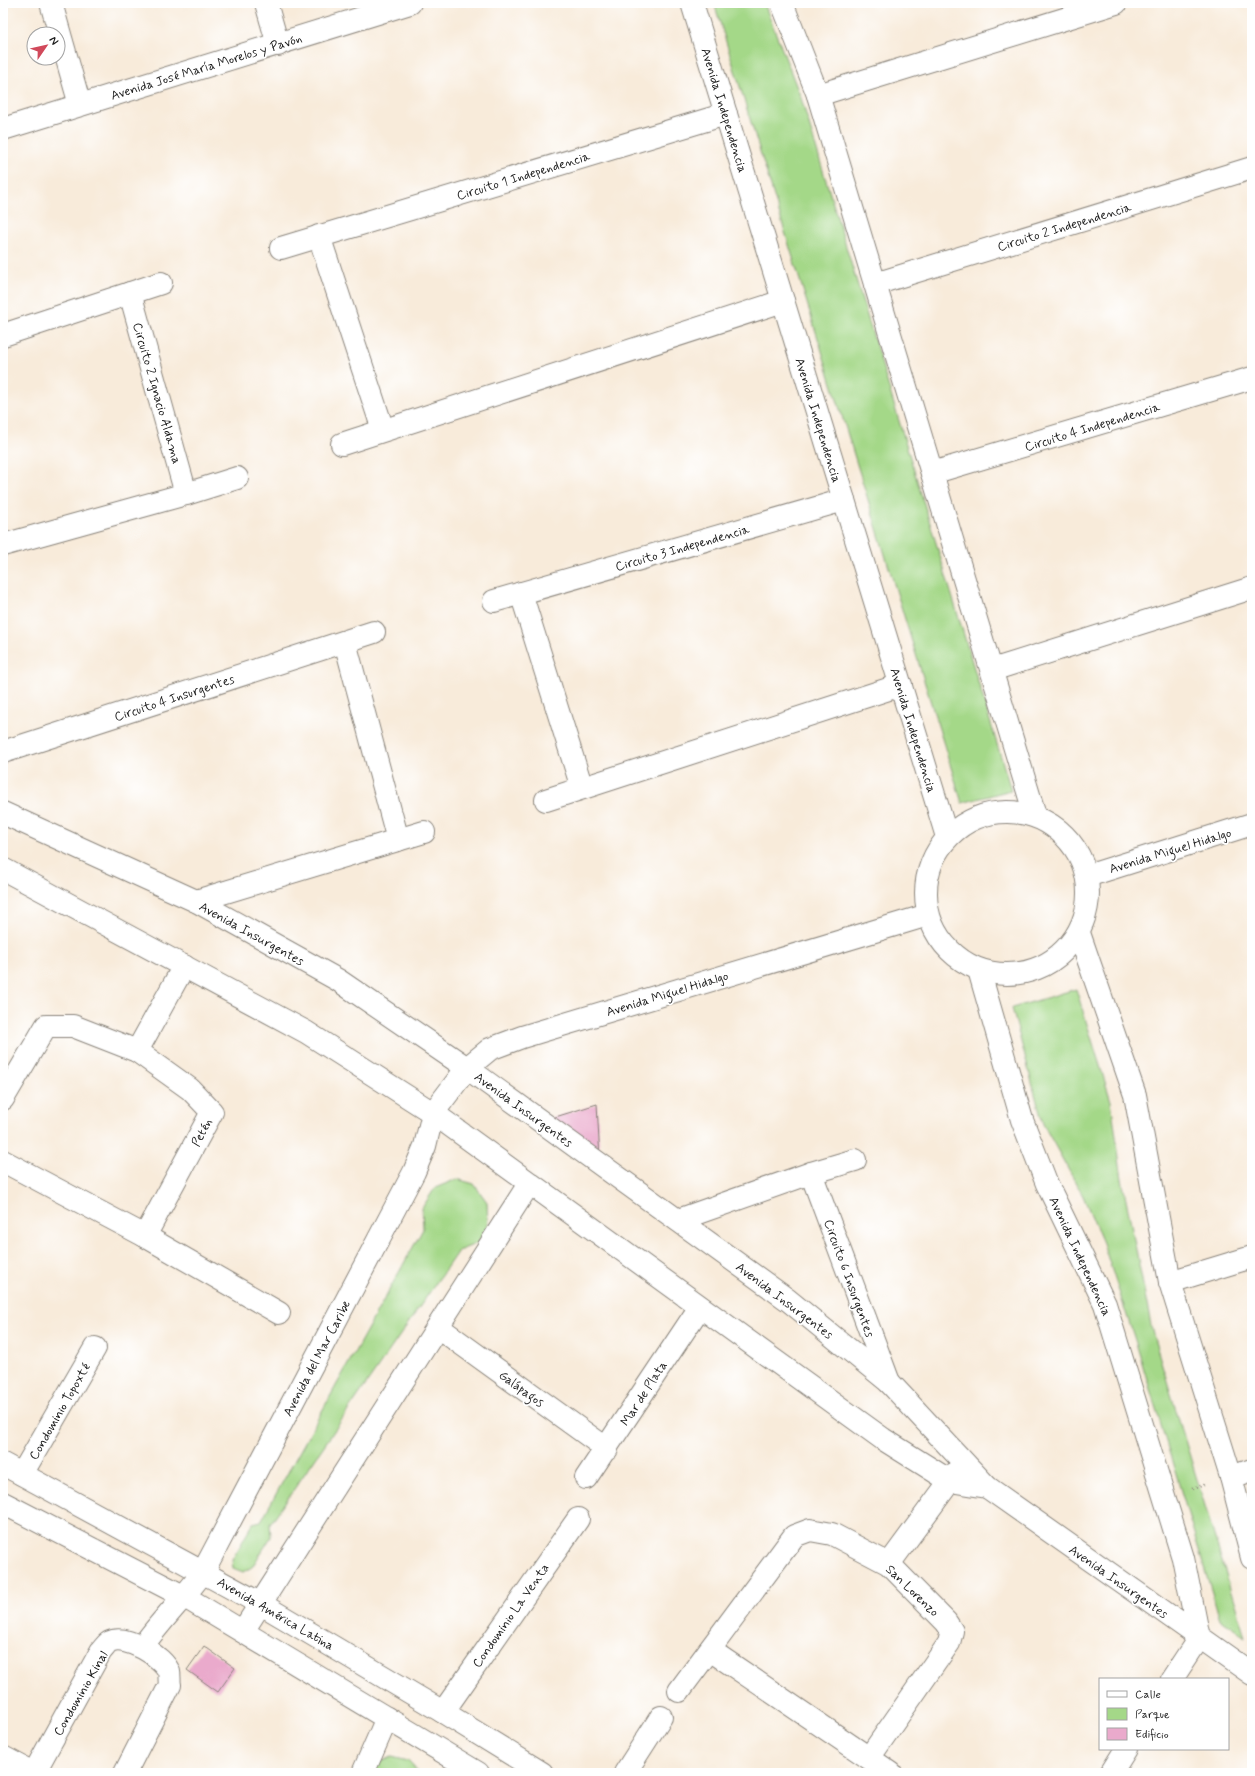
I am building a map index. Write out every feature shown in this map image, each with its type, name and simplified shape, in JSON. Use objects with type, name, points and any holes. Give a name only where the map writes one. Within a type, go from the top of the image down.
[{"type":"street","points":[[51,3],[80,105]]},
{"type":"street","points":[[266,3],[278,45]]},
{"type":"street","name":"Avenida José María Morelos y Pavón","points":[[3,130],[410,3]]},
{"type":"street","name":"Avenida Independencia","points":[[692,3],[946,837]]},
{"type":"street","points":[[782,3],[818,95],[1035,815]]},
{"type":"street","points":[[818,95],[1116,3]]},
{"type":"street","name":"Circuito 1 Independencia","points":[[281,248],[726,114]]},
{"type":"street","name":"Circuito 2 Independencia","points":[[875,284],[1252,168]]},
{"type":"street","points":[[319,236],[383,430]]},
{"type":"street","points":[[3,336],[161,283]]},
{"type":"street","name":"Circuito 2 Ignacio Aldama","points":[[130,293],[186,494]]},
{"type":"street","points":[[342,444],[783,301]]},
{"type":"street","name":"Circuito 4 Independencia","points":[[932,473],[1252,378]]},
{"type":"street","points":[[3,545],[186,494],[237,478]]},
{"type":"street","name":"Circuito 3 Independencia","points":[[494,601],[844,500]]},
{"type":"street","points":[[992,670],[1252,588]]},
{"type":"street","points":[[521,593],[582,788]]},
{"type":"street","name":"Circuito 4 Insurgentes","points":[[3,752],[374,632]]},
{"type":"street","points":[[346,642],[398,840]]},
{"type":"street","points":[[546,800],[900,685]]},
{"type":"street","points":[[1003,810],[1035,815],[1059,829],[1077,850],[1088,876],[1088,905],[1079,933],[1061,956],[1036,970],[1007,976],[979,970],[947,948],[928,915],[925,887],[931,860],[946,837],[972,818],[1003,810]]},
{"type":"street","name":"Avenida Insurgentes","points":[[3,813],[196,901],[338,980],[466,1068],[788,1300],[889,1382],[988,1487],[1199,1638],[1252,1674]]},
{"type":"street","name":"Avenida Miguel Hidalgo","points":[[1088,876],[1252,824]]},
{"type":"street","points":[[196,901],[424,832]]},
{"type":"street","name":"Avenida Insurgentes","points":[[3,869],[306,1032],[433,1113],[883,1439],[950,1482],[988,1487]]},
{"type":"street","name":"Avenida Miguel Hidalgo","points":[[433,1113],[466,1068],[490,1049],[522,1037],[928,915]]},
{"type":"street","points":[[1079,933],[1135,1095],[1170,1282],[1231,1477],[1252,1558]]},
{"type":"street","points":[[137,1051],[184,966]]},
{"type":"street","name":"Avenida Independencia","points":[[979,970],[1022,1120],[1047,1184],[1105,1304],[1183,1558],[1199,1638]]},
{"type":"street","name":"Petén","points":[[3,1099],[46,1026],[73,1026],[137,1051],[190,1089],[212,1112],[145,1236]]},
{"type":"street","name":"Avenida del Mar Caribe","points":[[185,1597],[203,1572],[414,1172],[425,1146],[433,1113]]},
{"type":"street","points":[[3,1160],[145,1236],[279,1313]]},
{"type":"street","points":[[678,1220],[811,1173],[855,1160]]},
{"type":"street","name":"Circuito 6 Insurgentes","points":[[811,1173],[889,1382]]},
{"type":"street","points":[[243,1631],[529,1184]]},
{"type":"street","points":[[1170,1282],[1252,1257]]},
{"type":"street","name":"Mar de Plata","points":[[586,1478],[607,1449],[700,1307]]},
{"type":"street","name":"Galápagos","points":[[438,1327],[607,1449]]},
{"type":"street","name":"Condominio Topoxté","points":[[22,1474],[95,1348]]},
{"type":"street","points":[[889,1564],[964,1462]]},
{"type":"street","name":"Avenida América Latina","points":[[3,1464],[260,1604],[443,1712],[542,1773]]},
{"type":"street","points":[[1231,1477],[1252,1470]]},
{"type":"street","points":[[3,1503],[185,1597],[387,1718],[452,1766],[478,1773]]},
{"type":"street","name":"Condominio La Venta","points":[[443,1712],[578,1519]]},
{"type":"street","name":"San Lorenzo","points":[[679,1691],[794,1536],[810,1530],[832,1534],[889,1564],[946,1622],[952,1631],[949,1643],[869,1758]]},
{"type":"street","points":[[142,1647],[157,1626],[185,1597]]},
{"type":"street","points":[[1173,1678],[1199,1638]]},
{"type":"street","name":"Condominio Kinal","points":[[3,1757],[34,1773],[102,1651],[110,1642],[120,1641],[142,1647],[163,1663],[169,1672],[170,1685],[125,1773]]},
{"type":"street","points":[[710,1650],[890,1773]]},
{"type":"street","points":[[625,1773],[661,1717]]},
{"type":"street","points":[[363,1773],[387,1718]]},
{"type":"street","points":[[1111,1773],[1125,1750]]},
{"type":"path","points":[[1164,1497],[1231,1477]]},
{"type":"green space","points":[[714,3],[764,3],[801,98],[1011,790],[962,803]]},
{"type":"green space","points":[[1076,989],[1111,1101],[1122,1179],[1153,1335],[1245,1637],[1220,1619],[1135,1340],[1103,1243],[1083,1196],[1043,1124],[1012,1008]]},
{"type":"green space","points":[[457,1179],[474,1184],[487,1202],[488,1226],[478,1243],[458,1251],[270,1524],[271,1537],[252,1567],[243,1572],[233,1568],[232,1560],[253,1523],[261,1521],[423,1229],[422,1208],[435,1188]]},
{"type":"green space","points":[[392,1757],[408,1761],[419,1773],[372,1773],[376,1764]]},
{"type":"building","points":[[597,1104],[600,1160],[549,1119]]},
{"type":"building","points":[[204,1646],[235,1668],[218,1692],[187,1670]]}]
